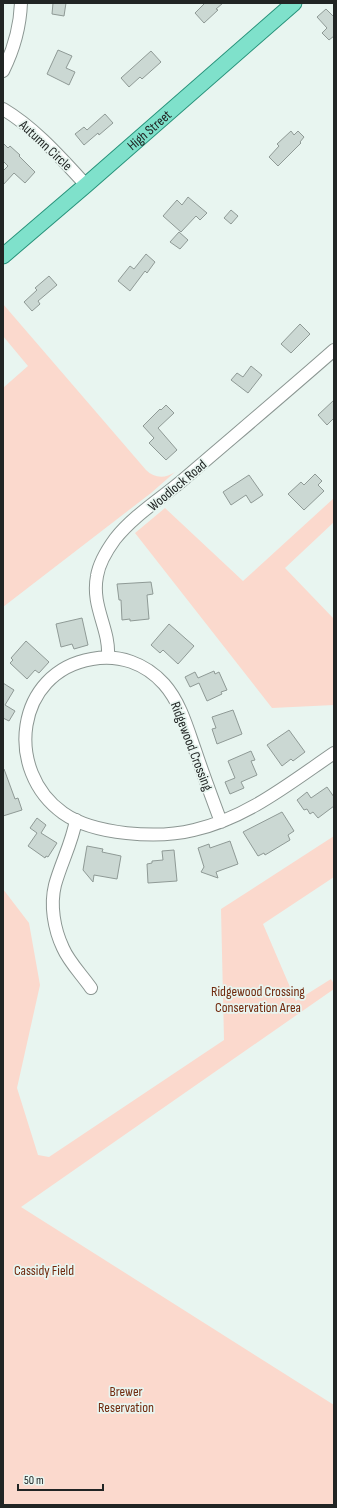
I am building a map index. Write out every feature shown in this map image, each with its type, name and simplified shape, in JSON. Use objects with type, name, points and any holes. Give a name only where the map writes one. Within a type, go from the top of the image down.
[{"type":"main road","name":"High Street","points":[[3,256],[294,3]]},
{"type":"street","points":[[3,71],[11,55],[16,39],[19,27],[21,3]]},
{"type":"street","name":"Autumn Circle","points":[[3,109],[12,114],[34,132],[86,185]]},
{"type":"street","name":"Woodlock Road","points":[[108,657],[109,647],[97,606],[97,576],[106,551],[116,537],[334,350]]},
{"type":"street","name":"Ridgewood Crossing","points":[[221,822],[178,706],[172,694],[152,673],[141,666],[126,660],[108,657],[80,661],[62,670],[44,684],[28,711],[24,734],[26,754],[35,780],[44,795],[63,813],[88,826],[119,832],[147,834],[194,830],[221,822],[254,807],[334,753]]},
{"type":"street","points":[[76,820],[73,836],[55,884],[52,900],[56,928],[63,949],[91,988]]},
{"type":"green space","points":[[3,304],[149,473],[164,477],[175,472],[151,493],[3,607],[3,388],[28,366],[3,336]]},
{"type":"green space","points":[[334,498],[334,522],[285,568],[334,619],[334,705],[272,708],[135,533],[165,508],[243,581]]},
{"type":"green space","name":"Brewer Reservation","points":[[334,836],[334,877],[263,924],[296,1001],[331,979],[334,984],[334,989],[21,1207],[334,1405],[334,1505],[3,1505],[3,889],[29,923],[40,985],[17,1088],[38,1155],[49,1157],[224,1040],[221,909]]},
{"type":"building","points":[[53,3],[66,3],[64,16],[52,14]]},
{"type":"building","points":[[205,3],[223,3],[204,23],[195,13]]},
{"type":"building","points":[[326,9],[334,17],[334,36],[329,40],[322,33],[327,28],[317,17]]},
{"type":"building","points":[[58,50],[72,56],[66,68],[75,72],[69,85],[47,74]]},
{"type":"building","points":[[151,51],[161,62],[142,79],[140,77],[129,87],[121,78]]},
{"type":"building","points":[[105,114],[113,123],[84,145],[75,134],[84,127],[87,130]]},
{"type":"building","points":[[291,131],[294,135],[298,131],[304,137],[300,142],[301,143],[278,166],[269,157],[279,146],[277,144]]},
{"type":"building","points":[[3,143],[8,148],[10,146],[20,155],[19,156],[35,172],[25,183],[14,173],[3,185],[3,171],[8,166],[3,161]]},
{"type":"building","points":[[188,197],[207,213],[200,220],[196,216],[181,232],[163,216],[177,200],[182,205]]},
{"type":"building","points":[[231,210],[238,216],[231,224],[224,218]]},
{"type":"building","points":[[179,232],[188,240],[180,249],[170,242]]},
{"type":"building","points":[[146,254],[155,262],[147,273],[145,271],[130,291],[118,281],[130,266],[134,269]]},
{"type":"building","points":[[49,276],[57,285],[38,301],[40,304],[32,311],[24,302],[37,290],[35,288]]},
{"type":"building","points":[[300,324],[310,334],[291,353],[281,344]]},
{"type":"building","points":[[251,366],[262,375],[248,393],[231,380],[237,373],[243,377]]},
{"type":"building","points":[[334,400],[334,418],[327,425],[318,415]]},
{"type":"building","points":[[166,405],[174,413],[158,428],[177,450],[166,460],[149,443],[154,438],[143,426]]},
{"type":"building","points":[[315,474],[322,481],[318,485],[324,491],[304,510],[288,494],[301,482],[304,485]]},
{"type":"building","points":[[249,475],[263,495],[251,503],[246,495],[231,505],[223,492]]},
{"type":"building","points":[[151,582],[153,594],[147,595],[149,619],[130,621],[130,619],[122,620],[121,600],[119,600],[117,584]]},
{"type":"building","points":[[82,618],[88,645],[74,649],[72,644],[61,647],[56,624]]},
{"type":"building","points":[[169,624],[194,646],[178,664],[163,650],[160,653],[151,645]]},
{"type":"building","points":[[26,641],[49,662],[39,673],[35,670],[27,679],[10,663],[13,660],[11,658]]},
{"type":"building","points":[[214,671],[215,674],[219,672],[227,690],[207,701],[199,683],[190,687],[185,677],[195,672],[198,678]]},
{"type":"building","points":[[3,683],[14,690],[5,705],[15,711],[9,721],[3,718]]},
{"type":"building","points":[[233,710],[242,734],[217,744],[212,729],[216,728],[212,717]]},
{"type":"building","points":[[289,730],[305,752],[293,761],[291,759],[282,766],[267,745]]},
{"type":"building","points":[[251,751],[255,760],[251,761],[257,775],[241,782],[244,788],[230,794],[225,782],[235,778],[228,761]]},
{"type":"building","points":[[4,769],[15,799],[18,798],[22,810],[3,816],[3,770]]},
{"type":"building","points":[[327,787],[334,797],[334,806],[318,818],[313,812],[310,814],[307,809],[304,810],[297,800],[307,792],[311,798]]},
{"type":"building","points":[[282,812],[294,831],[288,835],[290,840],[265,855],[264,853],[258,856],[243,832]]},
{"type":"building","points":[[37,818],[46,825],[41,833],[57,843],[48,857],[46,856],[45,858],[28,846],[37,833],[30,828]]},
{"type":"building","points":[[230,841],[238,864],[216,872],[218,878],[201,872],[204,867],[198,848],[209,844],[210,848]]},
{"type":"building","points":[[87,846],[103,849],[102,852],[121,856],[117,879],[94,875],[93,882],[83,870]]},
{"type":"building","points":[[174,850],[177,881],[148,883],[147,864],[152,863],[152,861],[163,860],[162,851]]},
{"type":"park label","name":"Ridgewood Crossing Conservation Area","points":[[258,1000]]},
{"type":"park label","name":"Cassidy Field","points":[[44,1270]]}]
